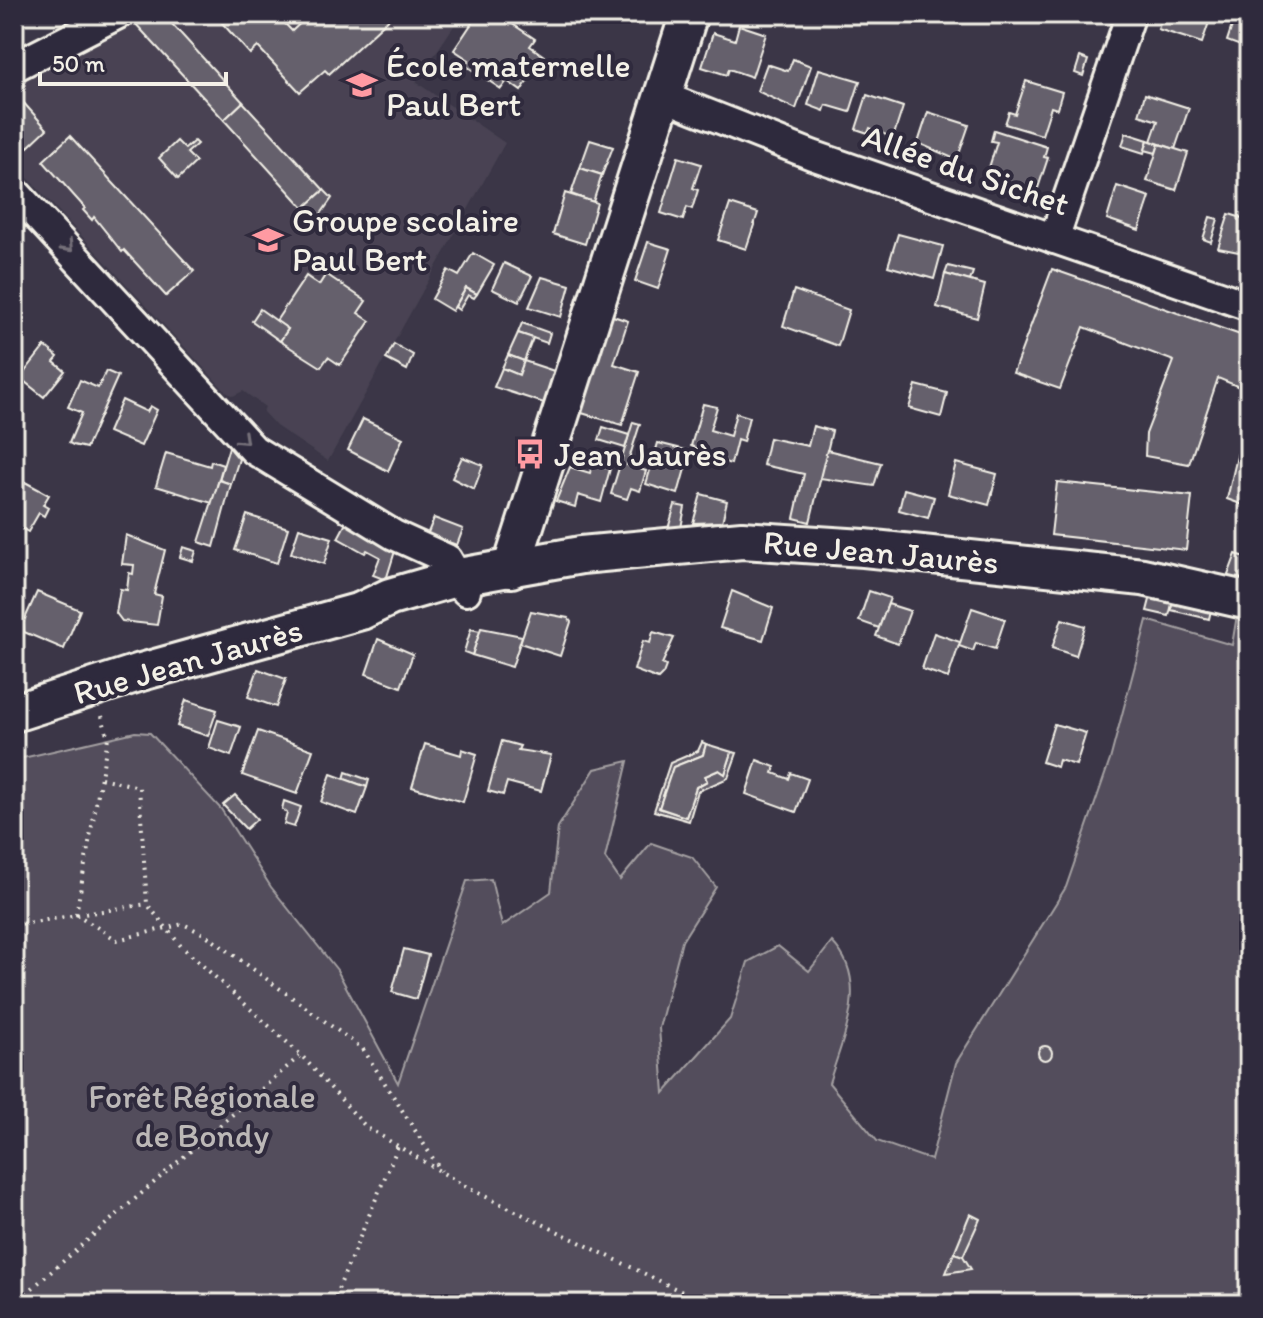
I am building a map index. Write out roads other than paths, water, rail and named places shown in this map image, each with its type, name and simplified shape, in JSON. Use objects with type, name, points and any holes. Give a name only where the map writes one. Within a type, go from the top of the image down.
[{"type":"street","points":[[14,67],[118,14]]},
{"type":"street","points":[[511,569],[689,14]]},
{"type":"street","points":[[1054,239],[1131,14]]},
{"type":"street","name":"Allée du Sichet","points":[[662,96],[812,155],[1249,306]]},
{"type":"street","points":[[14,191],[254,450],[394,535],[447,559],[462,584]]},
{"type":"street","name":"Rue Jean Jaurès","points":[[14,713],[361,611],[390,597],[462,584],[511,569],[581,555],[693,542],[801,542],[1143,577],[1249,601]]},
{"type":"place","name":"École maternelle Paul Bert","points":[[362,85]]},
{"type":"place","name":"Groupe scolaire Paul Bert","points":[[268,240]]},
{"type":"place","name":"Jean Jaurès","points":[[530,454]]},
{"type":"park label","name":"Forêt Régionale de Bondy","points":[[202,1116]]}]
